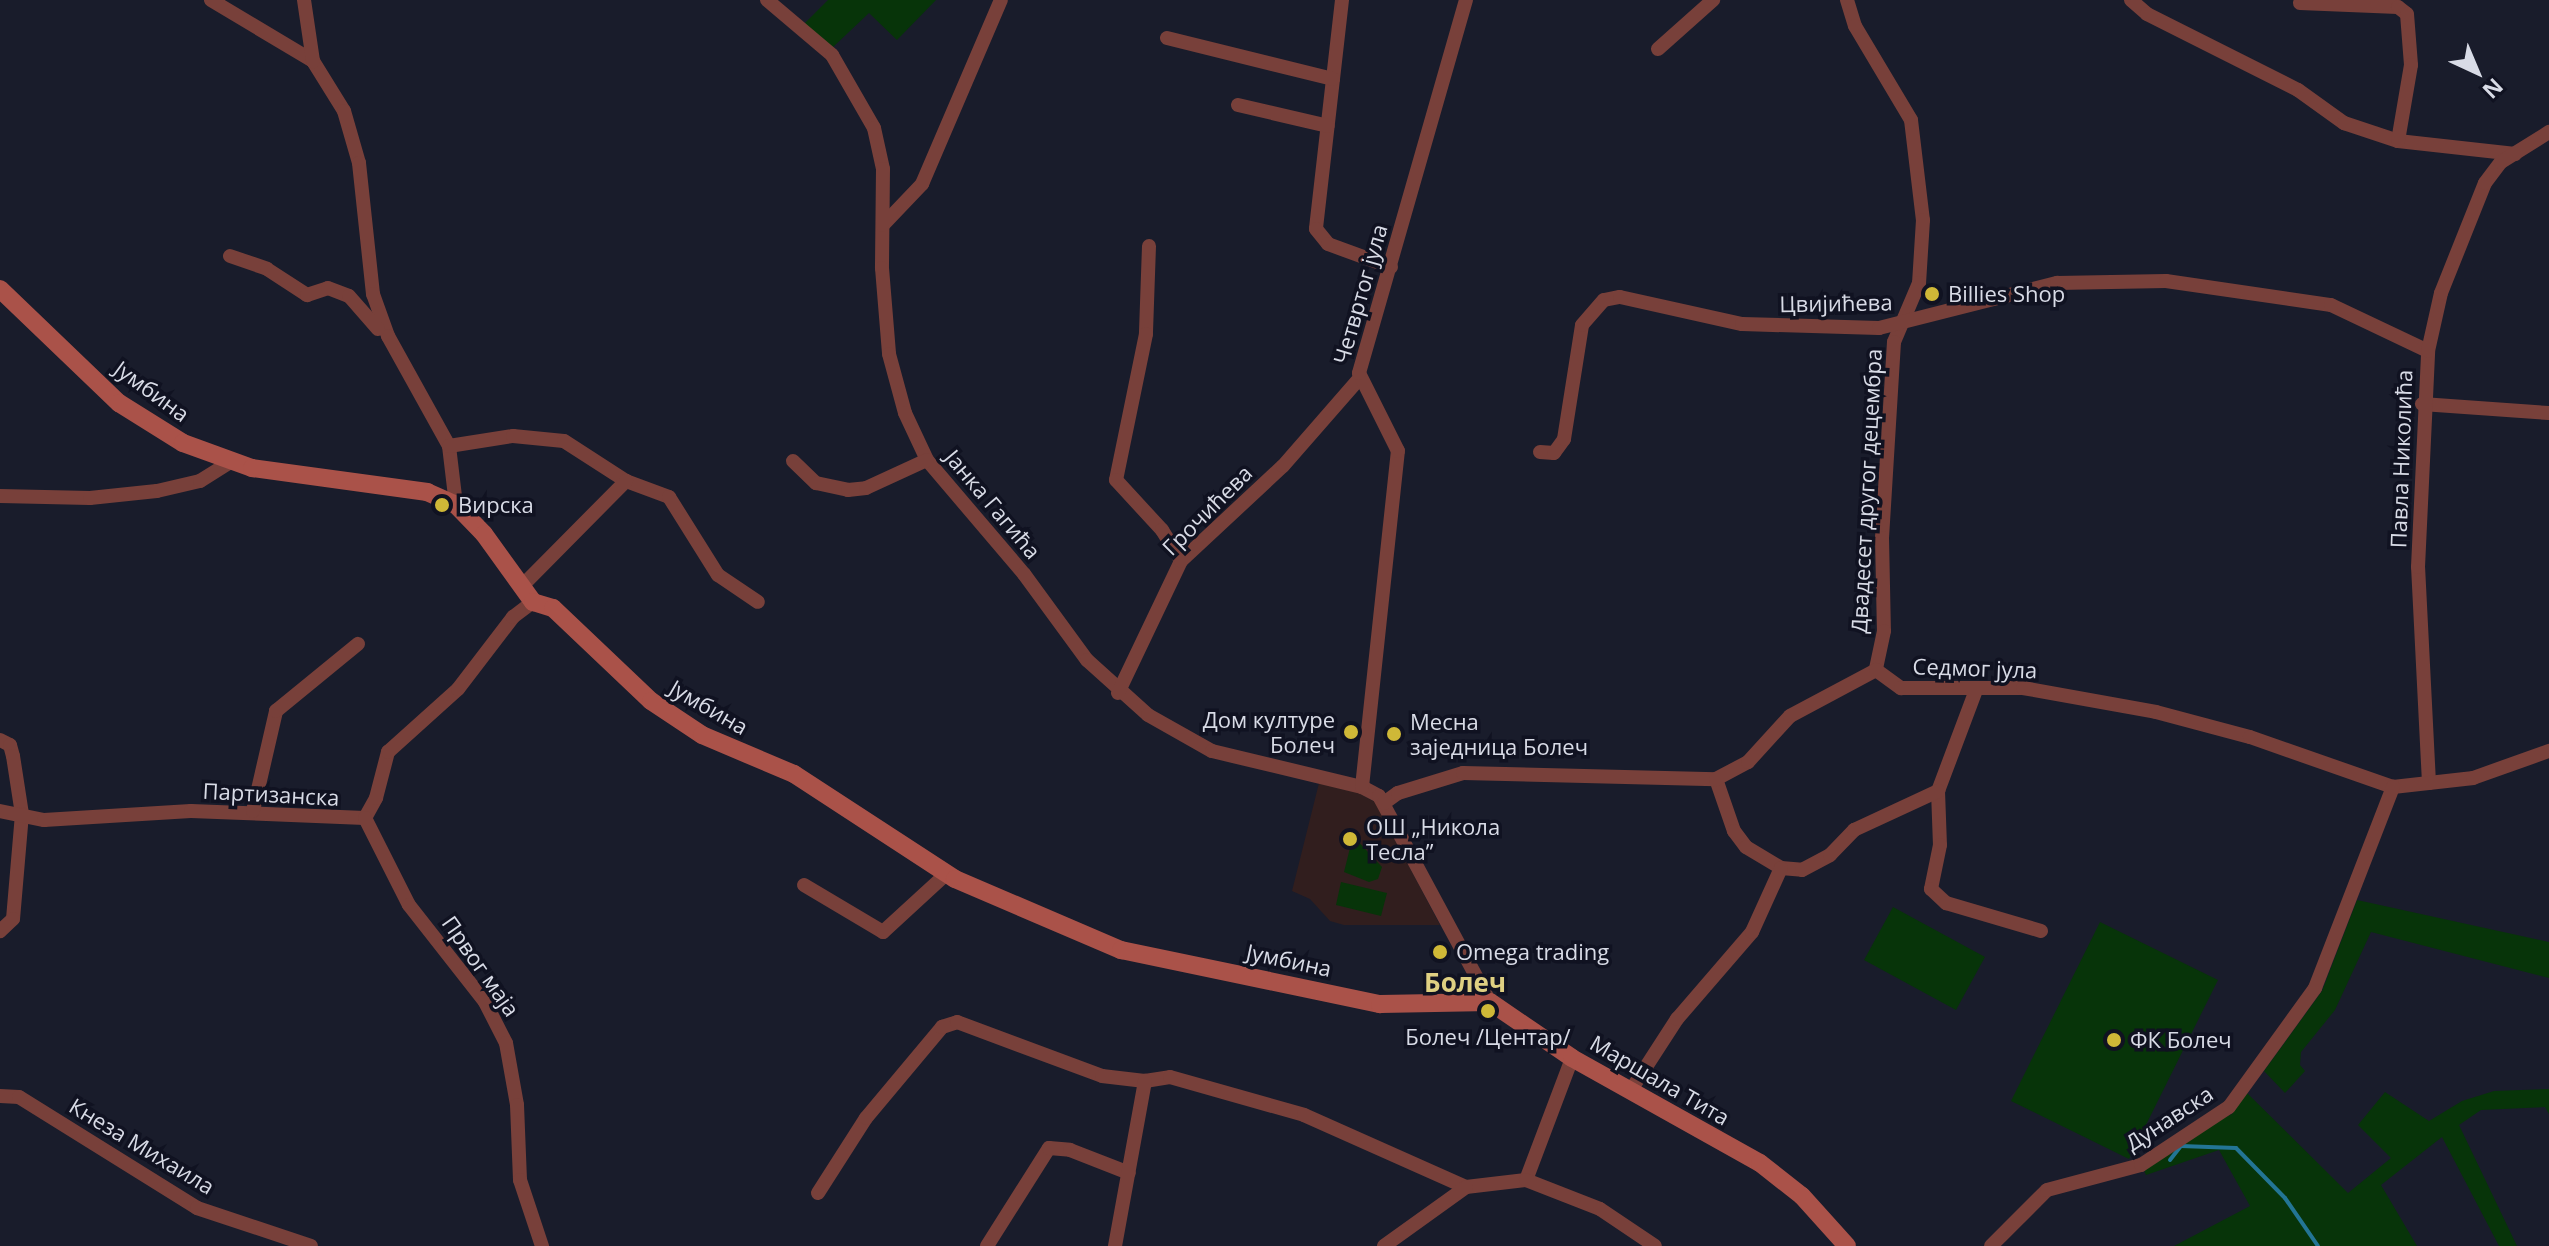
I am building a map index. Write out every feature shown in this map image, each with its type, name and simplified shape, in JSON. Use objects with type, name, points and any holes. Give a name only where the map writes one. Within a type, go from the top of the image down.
[{"type":"street","points":[[211,0],[313,61],[330,84],[352,136],[373,294],[388,336],[449,446],[456,505]]},
{"type":"street","points":[[304,0],[313,61]]},
{"type":"street","name":"Јанка Гагића","points":[[767,0],[832,55],[861,98],[880,148],[889,354],[905,413],[927,460],[1118,693],[1212,751],[1362,787]]},
{"type":"street","points":[[883,225],[922,184],[1001,0]]},
{"type":"street","points":[[1342,0],[1316,229],[1328,244],[1391,267]]},
{"type":"street","name":"Четвртог јула","points":[[1362,787],[1398,451],[1359,379],[1466,0]]},
{"type":"street","points":[[1658,49],[1713,0]]},
{"type":"street","points":[[2131,0],[2147,14],[2288,84],[2344,123],[2398,141],[2515,154]]},
{"type":"street","name":"Двадесет другог децембра","points":[[1848,1],[1855,26],[1911,120],[1918,156],[1923,255],[1919,283],[1899,325],[1882,538],[1884,631],[1876,670]]},
{"type":"street","points":[[2300,3],[2398,7],[2407,14],[2411,65],[2398,141]]},
{"type":"street","points":[[1167,38],[1333,79]]},
{"type":"street","points":[[1238,105],[1328,126]]},
{"type":"street","name":"Павла Николића","points":[[2429,783],[2418,567],[2422,404],[2428,351],[2441,293],[2471,209],[2495,169],[2549,132]]},
{"type":"street","points":[[1149,246],[1146,334],[1116,480],[1162,530],[1181,561]]},
{"type":"street","points":[[230,256],[267,269],[307,295],[328,288],[349,296],[388,336]]},
{"type":"street","name":"Цвијићева","points":[[1540,452],[1554,453],[1564,439],[1582,325],[1604,300],[1656,303],[1742,324],[1810,329],[1899,325],[2057,283],[2166,281],[2331,305],[2428,351]]},
{"type":"street","name":"Јумбина","points":[[0,289],[119,403],[183,443],[231,462],[427,492],[456,505],[533,602],[553,608],[626,681],[678,721],[794,774],[946,874],[1121,950],[1380,1004],[1490,1002]]},
{"type":"street","name":"Грочићева","points":[[1118,693],[1181,561],[1283,466],[1359,379]]},
{"type":"street","points":[[2422,404],[2549,413]]},
{"type":"street","points":[[449,446],[513,436],[557,439],[626,481],[669,497],[718,575],[758,602]]},
{"type":"street","points":[[793,461],[816,483],[848,490],[866,488],[927,460]]},
{"type":"street","points":[[0,496],[90,498],[157,491],[200,481],[231,462]]},
{"type":"street","points":[[522,586],[626,481]]},
{"type":"street","name":"Партизанска","points":[[0,811],[44,820],[253,811],[365,818],[376,798],[388,752],[458,689],[513,617],[533,602]]},
{"type":"street","points":[[253,811],[276,711],[358,644]]},
{"type":"street","points":[[1384,803],[1398,793],[1463,773],[1716,779],[1748,762],[1790,716],[1876,670]]},
{"type":"street","name":"Седмог јула","points":[[1876,670],[1881,678],[1901,688],[2023,688],[2156,712],[2250,737],[2393,787],[2473,778],[2549,751]]},
{"type":"street","points":[[1976,690],[1938,791],[1940,845],[1934,895],[1946,903],[2041,931]]},
{"type":"street","points":[[0,740],[10,745],[22,814],[13,919],[0,931]]},
{"type":"street","points":[[1716,779],[1740,839],[1762,859],[1781,868],[1802,870],[1815,865],[1854,830],[1938,791]]},
{"type":"street","name":"Маршала Тита","points":[[1362,787],[1384,803],[1490,1002],[1572,1058],[1784,1180],[1847,1246]]},
{"type":"street","name":"Дунавска","points":[[1991,1246],[2047,1190],[2141,1165],[2229,1107],[2315,988],[2393,787]]},
{"type":"street","name":"Првог маја","points":[[365,818],[409,905],[485,1002],[506,1043],[517,1105],[520,1180],[542,1246]]},
{"type":"street","points":[[1631,1090],[1677,1019],[1752,932],[1781,868]]},
{"type":"street","points":[[804,885],[883,932],[946,874]]},
{"type":"street","points":[[818,1193],[866,1118],[949,1023],[1057,1063],[1145,1081],[1170,1077],[1304,1115],[1466,1187]]},
{"type":"street","points":[[1526,1180],[1572,1058]]},
{"type":"street","points":[[1115,1246],[1145,1081]]},
{"type":"street","name":"Кнеза Михаила","points":[[0,1096],[19,1097],[197,1208],[311,1246]]},
{"type":"street","points":[[987,1246],[1049,1148],[1070,1150],[1129,1173]]},
{"type":"street","points":[[1384,1246],[1466,1187],[1526,1180],[1600,1209],[1655,1246]]},
{"type":"shaded area","name":"ОШ „Никола Тесла”","points":[[1319,783],[1350,788],[1375,802],[1440,925],[1344,925],[1330,921],[1310,899],[1292,891]]},
{"type":"green space","points":[[828,0],[936,0],[897,40],[869,13],[831,49],[803,25]]},
{"type":"green space","points":[[1353,836],[1382,867],[1378,879],[1369,882],[1344,872]]},
{"type":"green space","points":[[1341,882],[1387,893],[1381,916],[1336,905]]},
{"type":"green space","points":[[2357,900],[2549,942],[2549,978],[2371,932],[2335,1010],[2301,1052],[2300,1065],[2305,1071],[2285,1093],[2264,1071],[2322,991]]},
{"type":"green space","points":[[1893,907],[1985,957],[1956,1010],[1864,960]]},
{"type":"green space","name":"ФК Болеч","points":[[2100,922],[2218,980],[2129,1159],[2011,1101]]},
{"type":"green space","points":[[2549,1089],[2549,1114],[2545,1107],[2481,1110],[2459,1125],[2517,1246],[2499,1246],[2442,1137],[2381,1185],[2417,1246],[2174,1246],[2250,1206],[2219,1150],[2146,1175],[2143,1168],[2183,1136],[2232,1114],[2247,1093],[2348,1193],[2391,1158],[2358,1125],[2385,1092],[2429,1121],[2462,1101],[2494,1091]]},
{"type":"waterway","points":[[2170,1160],[2181,1146],[2236,1148],[2285,1198],[2318,1246]]},
{"type":"place","name":"Billies Shop","points":[[1932,294]]},
{"type":"place","name":"Вирска","points":[[442,505]]},
{"type":"place","name":"Дом културе Болеч","points":[[1351,732]]},
{"type":"place","name":"Месна заједница Болеч","points":[[1394,734]]},
{"type":"place","name":"ОШ „Никола Тесла”","points":[[1350,839]]},
{"type":"place","name":"Omega trading","points":[[1440,952]]},
{"type":"place","name":"Болеч /Центар/","points":[[1488,1011]]},
{"type":"place","name":"ФК Болеч","points":[[2114,1040]]},
{"type":"district","name":"Болеч","points":[[1465,983]]}]
